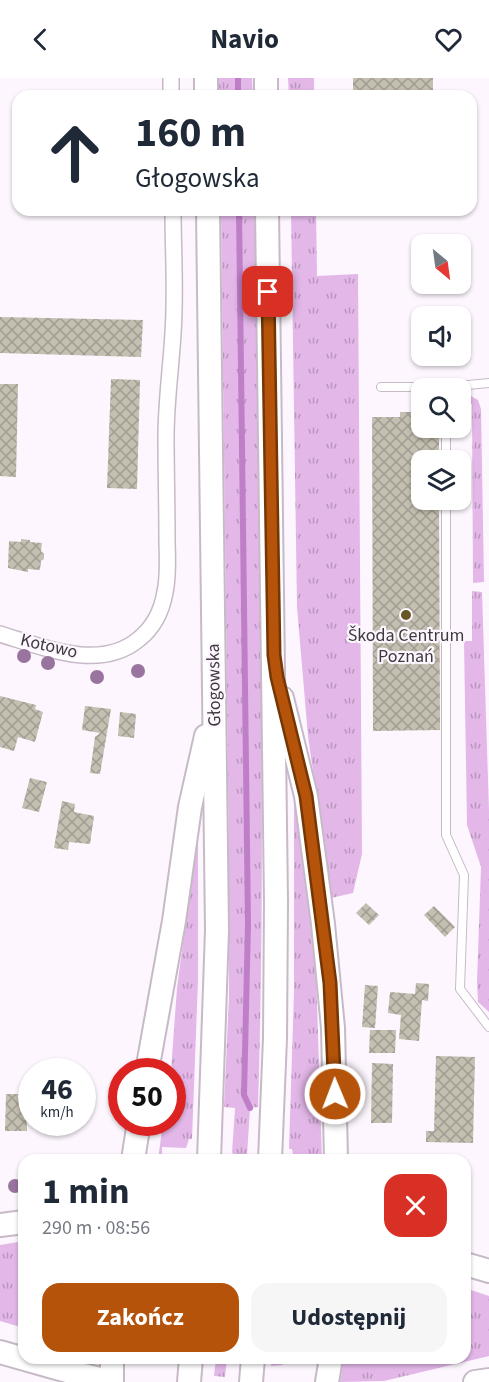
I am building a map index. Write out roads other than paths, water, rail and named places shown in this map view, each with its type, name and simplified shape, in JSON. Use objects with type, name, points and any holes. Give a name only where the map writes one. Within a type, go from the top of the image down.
[{"type":"main road","name":"Głogowska","points":[[208,216],[217,964],[209,1154]]},
{"type":"main road","points":[[267,216],[276,970],[270,1154]]},
{"type":"main road","points":[[274,655],[277,677],[306,796],[323,924],[333,1028],[336,1154]]},
{"type":"main road","points":[[149,1058],[174,921],[190,807],[208,726],[214,681]]},
{"type":"main road","points":[[134,1154],[137,1136]]},
{"type":"main road","points":[[0,1226],[18,1223]]},
{"type":"main road","points":[[471,1266],[489,1271]]},
{"type":"main road","points":[[0,1352],[18,1357]]},
{"type":"main road","points":[[42,1364],[112,1382],[111,1364]]},
{"type":"main road","points":[[189,1382],[190,1364]]},
{"type":"main road","points":[[251,1382],[252,1364]]},
{"type":"main road","points":[[327,1382],[330,1364]]},
{"type":"main road","points":[[475,1382],[489,1380]]},
{"type":"street","name":"Kotowo","points":[[0,634],[69,653],[100,655],[115,652],[132,644],[146,633],[156,618],[165,593],[168,568],[166,438],[174,324],[173,216]]},
{"type":"lane","points":[[471,385],[489,383]]},
{"type":"lane","points":[[381,387],[411,387]]},
{"type":"lane","points":[[446,510],[446,835],[464,875],[460,989],[489,1027]]},
{"type":"waterway","points":[[238,78],[238,90]]},
{"type":"waterway","points":[[239,216],[248,924],[244,1095],[250,1108]]},
{"type":"place","name":"Škoda Centrum Poznań","points":[[406,615]]}]
